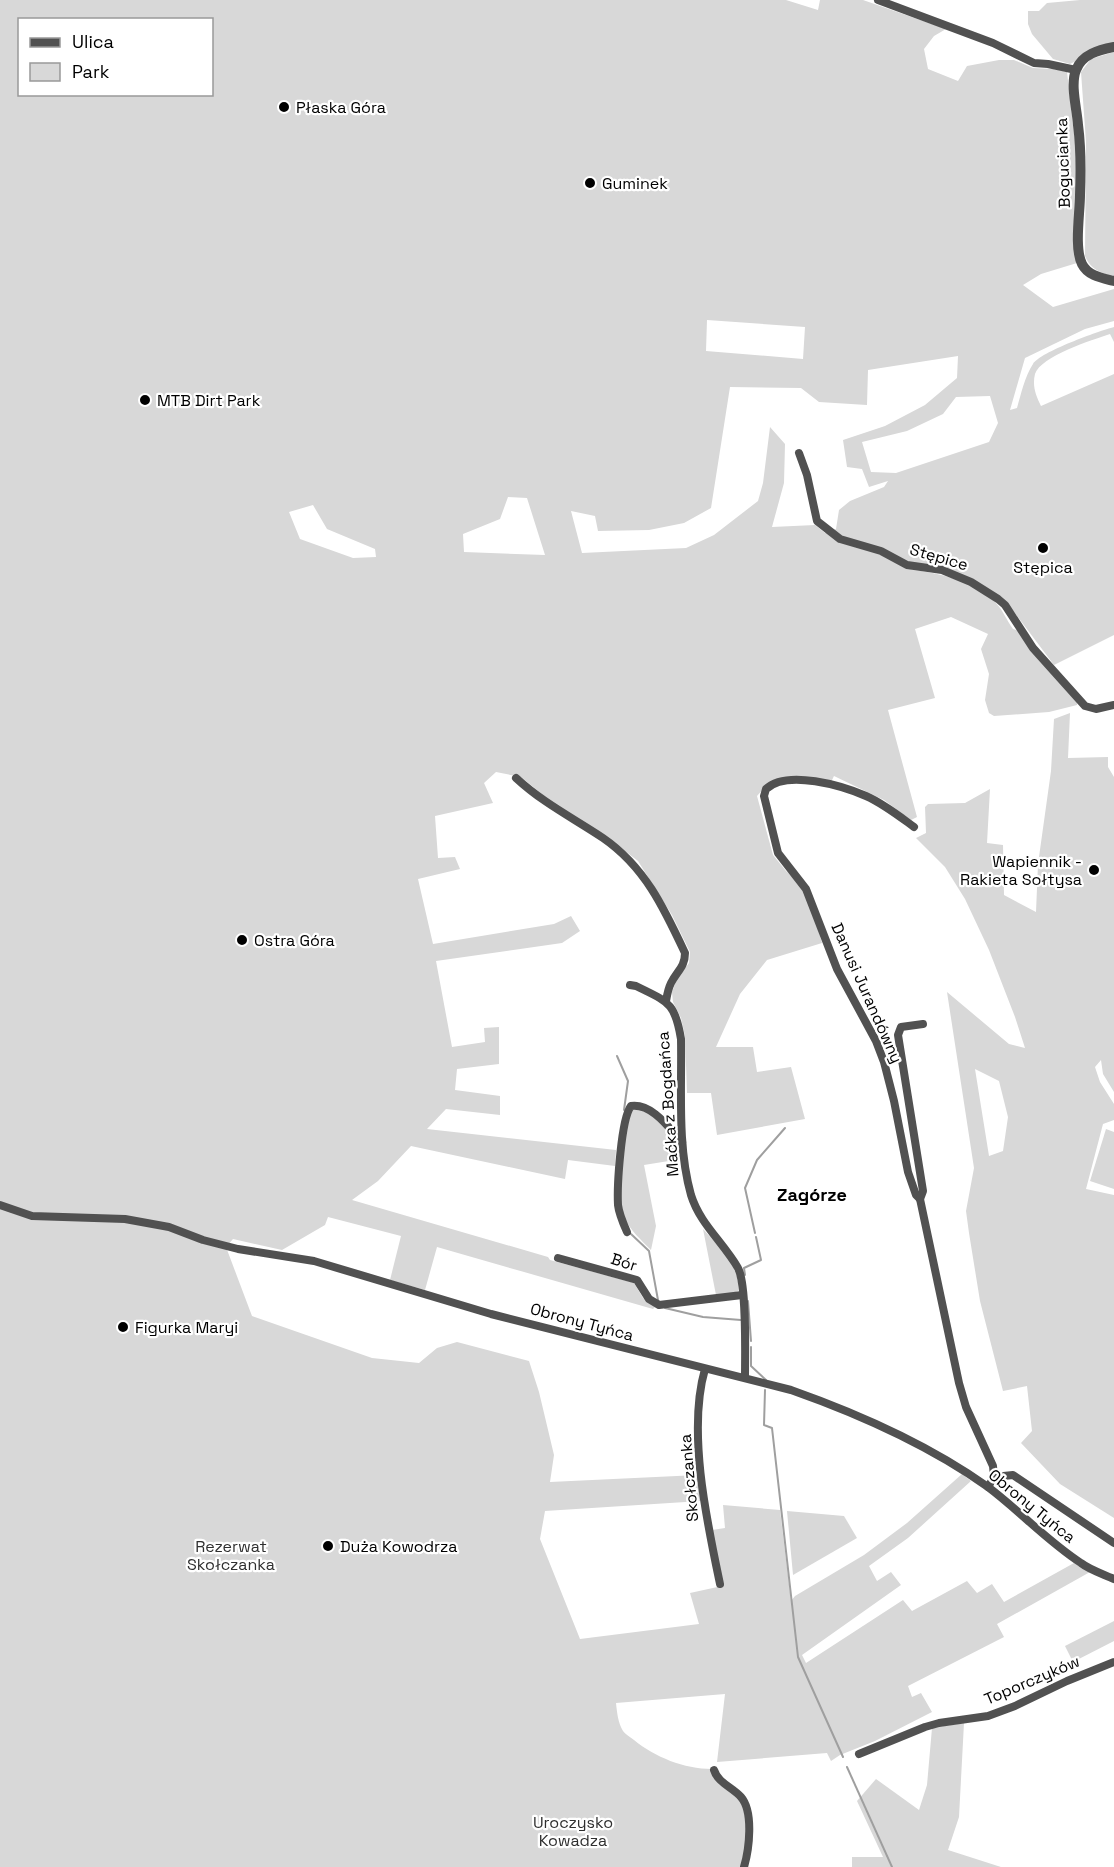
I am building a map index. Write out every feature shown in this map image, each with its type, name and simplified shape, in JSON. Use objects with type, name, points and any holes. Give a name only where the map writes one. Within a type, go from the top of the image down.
[{"type":"street","points":[[878,0],[993,43],[1034,63],[1076,70],[1081,61],[1089,55],[1114,47]]},
{"type":"street","name":"Bogucianka","points":[[1076,70],[1074,85],[1081,150],[1079,241],[1081,260],[1087,271],[1097,277],[1114,281]]},
{"type":"street","name":"Stępice","points":[[799,453],[807,475],[817,521],[822,525],[840,539],[882,551],[907,565],[942,570],[971,582],[1005,605],[1033,648],[1085,706],[1096,709],[1114,705]]},
{"type":"street","points":[[516,778],[554,808],[604,839],[651,884],[685,952],[685,960],[681,970],[672,980],[666,1001],[636,986],[630,986]]},
{"type":"street","name":"Danusi Jurandówny","points":[[914,827],[867,796],[814,780],[794,780],[770,785],[764,796],[778,853],[806,889],[837,969],[876,1041],[884,1062],[908,1172],[916,1196],[920,1199],[959,1383],[966,1407],[993,1466],[994,1477]]},
{"type":"street","name":"Maćka z Bogdańca","points":[[666,1001],[676,1015],[681,1039],[682,1142],[686,1177],[699,1214],[739,1270],[745,1335],[745,1377]]},
{"type":"street","points":[[920,1199],[923,1191],[898,1035],[901,1027],[922,1024]]},
{"type":"street","points":[[627,1232],[618,1203],[621,1151],[627,1111],[632,1106],[638,1105],[649,1108],[682,1142]]},
{"type":"street","name":"Obrony Tyńca","points":[[0,1205],[32,1216],[125,1219],[169,1227],[203,1240],[238,1249],[314,1261],[491,1314],[705,1369],[745,1377],[816,1399],[910,1441],[987,1487],[1083,1565],[1114,1579]]},
{"type":"street","name":"Bór","points":[[558,1258],[637,1280],[649,1299],[659,1305],[742,1294]]},
{"type":"street","name":"Skołczanka","points":[[705,1369],[699,1403],[699,1448],[709,1529],[720,1584]]},
{"type":"street","points":[[987,1487],[994,1477],[1013,1475],[1114,1543]]},
{"type":"street","name":"Toporczyków","points":[[859,1754],[925,1727],[988,1716],[1016,1706],[1067,1681],[1114,1662]]},
{"type":"street","points":[[714,1770],[720,1780],[742,1798],[747,1810],[750,1842],[744,1867]]},
{"type":"green space","points":[[0,0],[786,0],[818,10],[820,0],[863,0],[946,29],[934,36],[924,49],[928,69],[958,81],[967,66],[999,60],[1014,60],[1033,68],[1067,72],[1076,151],[1077,263],[1041,274],[1023,285],[1053,307],[1114,289],[1114,321],[1085,329],[1025,358],[1010,410],[1017,408],[1028,374],[1038,359],[1070,342],[1114,327],[1114,342],[1110,334],[1057,355],[1039,367],[1034,383],[1041,406],[1114,374],[1114,635],[1054,665],[1008,604],[970,578],[907,564],[912,570],[934,573],[966,583],[994,601],[1013,629],[1020,631],[1077,700],[1077,705],[1049,712],[994,716],[989,713],[985,700],[989,674],[981,649],[988,634],[951,617],[915,629],[935,698],[888,710],[917,817],[911,820],[884,800],[834,776],[831,782],[805,778],[770,781],[757,796],[773,855],[786,871],[806,889],[822,943],[767,960],[740,994],[716,1047],[753,1047],[757,1072],[791,1067],[805,1119],[717,1135],[711,1093],[687,1093],[685,1036],[681,1018],[673,1002],[672,992],[677,979],[689,963],[690,952],[672,915],[638,861],[603,834],[558,807],[521,777],[496,772],[484,783],[493,803],[435,816],[438,858],[455,857],[460,869],[418,879],[433,944],[554,924],[571,916],[580,931],[562,943],[436,961],[452,1047],[485,1042],[484,1028],[499,1027],[499,1064],[457,1069],[455,1090],[500,1096],[500,1115],[446,1109],[427,1129],[616,1150],[615,1166],[568,1160],[565,1179],[411,1146],[378,1181],[352,1200],[634,1283],[643,1298],[655,1307],[653,1309],[437,1247],[425,1290],[390,1280],[401,1236],[328,1217],[325,1225],[282,1250],[233,1239],[226,1247],[252,1316],[372,1358],[419,1363],[437,1348],[457,1342],[529,1361],[554,1455],[550,1482],[698,1475],[701,1501],[545,1511],[540,1539],[580,1639],[699,1624],[690,1593],[722,1586],[712,1530],[725,1528],[723,1505],[780,1510],[791,1601],[795,1596],[864,1555],[907,1523],[962,1474],[971,1481],[908,1538],[869,1566],[877,1581],[891,1572],[901,1585],[802,1655],[806,1663],[903,1600],[912,1611],[967,1581],[977,1593],[992,1584],[1004,1602],[1074,1563],[1090,1572],[997,1624],[1004,1637],[908,1686],[912,1697],[921,1693],[932,1712],[831,1761],[827,1753],[717,1762],[725,1694],[616,1703],[620,1725],[628,1736],[651,1752],[670,1761],[691,1767],[712,1769],[735,1794],[742,1806],[747,1823],[747,1841],[742,1867],[0,1867]],"holes":[[[707,320],[805,327],[803,359],[706,351]],[[958,356],[957,378],[925,405],[885,426],[843,440],[847,467],[862,469],[869,487],[888,481],[884,487],[850,501],[839,510],[836,529],[825,533],[815,525],[772,527],[784,483],[785,444],[770,427],[763,483],[758,501],[714,535],[686,548],[582,553],[571,511],[595,516],[598,531],[649,530],[684,523],[711,508],[730,387],[801,388],[819,402],[867,405],[868,370]],[[990,396],[998,423],[989,442],[896,473],[871,472],[862,442],[907,431],[943,414],[956,397]],[[508,497],[527,498],[545,555],[464,552],[463,534],[500,519]],[[313,505],[327,529],[375,549],[376,557],[353,558],[300,539],[289,512]]]},
{"type":"green space","points":[[1114,0],[1114,42],[1070,64],[1053,59],[1032,34],[1028,24],[1028,11],[1039,11],[1047,3]]},
{"type":"green space","points":[[1114,52],[1114,277],[1093,267],[1085,256],[1086,142],[1081,72],[1091,59]]},
{"type":"green space","points":[[1070,713],[1068,758],[1108,757],[1108,767],[1114,777],[1114,1092],[1103,1074],[1101,1060],[1095,1067],[1100,1082],[1114,1104],[1114,1120],[1103,1124],[1086,1189],[1114,1195],[1114,1518],[1060,1484],[1021,1443],[1032,1431],[1027,1386],[1003,1391],[980,1301],[969,1233],[966,1211],[974,1168],[947,992],[1009,1044],[1025,1048],[989,950],[965,899],[945,867],[916,838],[926,833],[925,807],[928,804],[965,803],[990,789],[987,843],[1003,845],[1004,895],[1036,912],[1038,864],[1051,771],[1054,719]],"holes":[[[975,1069],[999,1081],[1008,1117],[1003,1151],[989,1156]]]},
{"type":"green space","points":[[632,1109],[647,1110],[681,1148],[681,1159],[644,1165],[656,1226],[651,1250],[629,1226],[622,1208],[622,1163],[626,1131]]},
{"type":"green space","points":[[1106,1129],[1114,1132],[1114,1189],[1090,1181]]},
{"type":"green space","points":[[703,1229],[732,1265],[736,1273],[738,1291],[716,1295]]},
{"type":"green space","points":[[787,1511],[844,1516],[857,1538],[793,1575]]},
{"type":"green space","points":[[1114,1621],[1114,1641],[1073,1662],[1065,1646]]},
{"type":"green space","points":[[964,1723],[959,1817],[948,1850],[1001,1867],[852,1867],[852,1857],[883,1857],[857,1801],[876,1779],[919,1810],[927,1785],[932,1728]]},
{"type":"waterway","points":[[617,1056],[628,1081],[624,1110]]},
{"type":"waterway","points":[[755,1233],[745,1188],[757,1160],[785,1128]]},
{"type":"waterway","points":[[631,1234],[649,1251],[658,1300]]},
{"type":"waterway","points":[[745,1275],[744,1268],[761,1260],[756,1237]]},
{"type":"waterway","points":[[748,1301],[751,1341]]},
{"type":"waterway","points":[[665,1308],[703,1317],[741,1320]]},
{"type":"waterway","points":[[751,1347],[751,1366],[766,1380]]},
{"type":"waterway","points":[[765,1390],[764,1425],[772,1428],[798,1657],[843,1757]]},
{"type":"waterway","points":[[847,1767],[892,1867]]},
{"type":"place","name":"Płaska Góra","points":[[284,107]]},
{"type":"place","name":"Guminek","points":[[590,183]]},
{"type":"place","name":"MTB Dirt Park","points":[[145,400]]},
{"type":"place","name":"Stępica","points":[[1043,548]]},
{"type":"place","name":"Wapiennik - Rakieta Sołtysa","points":[[1094,870]]},
{"type":"place","name":"Ostra Góra","points":[[242,940]]},
{"type":"place","name":"Figurka Maryi","points":[[123,1327]]},
{"type":"place","name":"Duża Kowodrza","points":[[328,1546]]},
{"type":"district","name":"Zagórze","points":[[812,1194]]},
{"type":"park label","name":"Rezerwat Skołczanka","points":[[231,1555]]},
{"type":"park label","name":"Uroczysko Kowadza","points":[[573,1831]]}]
